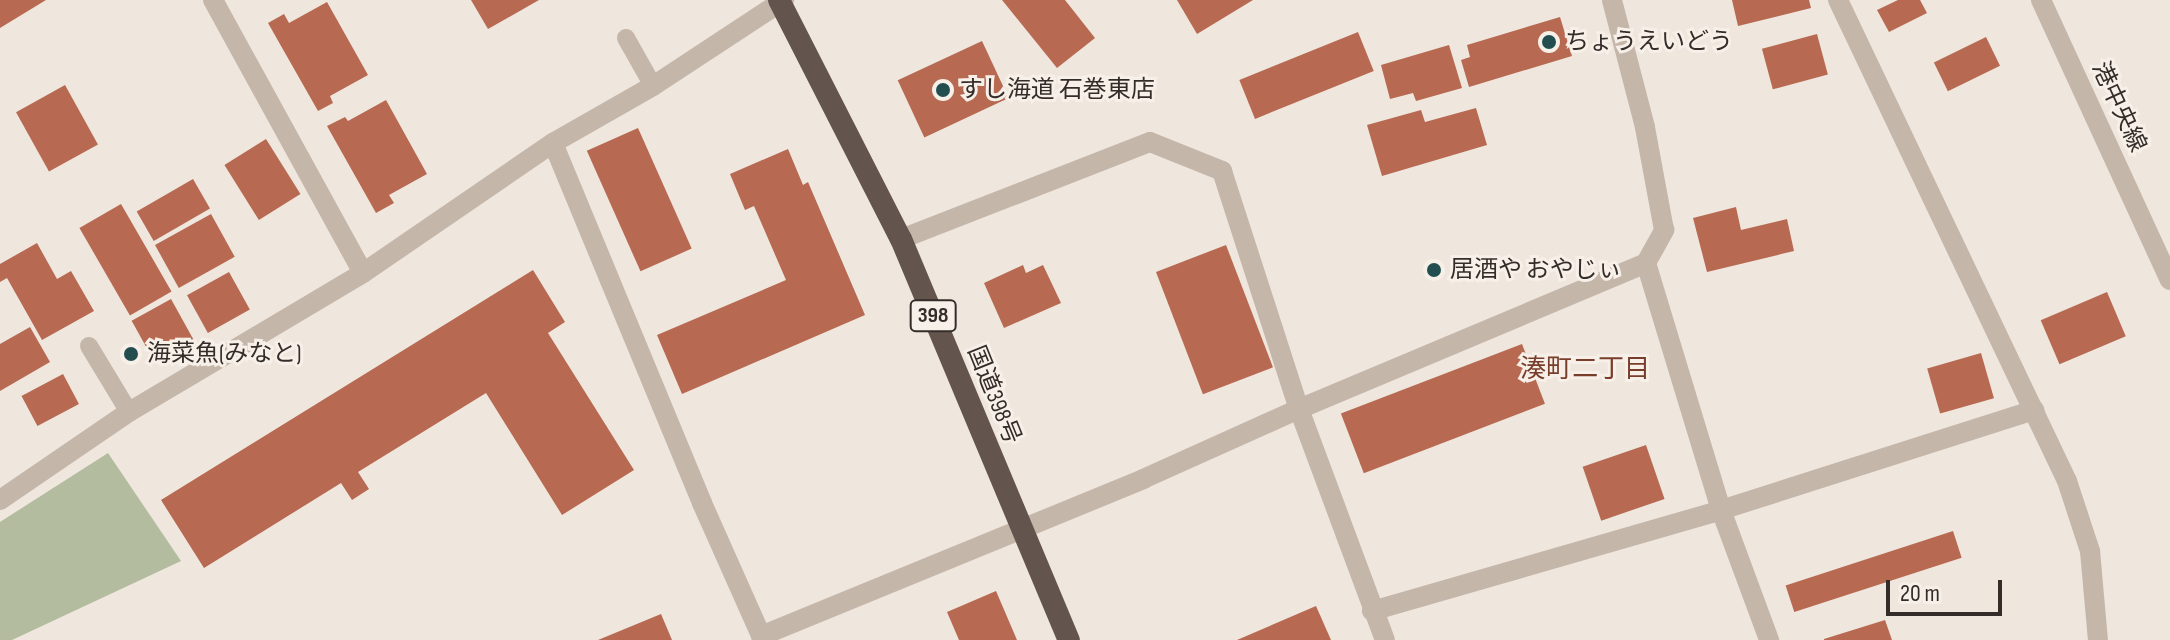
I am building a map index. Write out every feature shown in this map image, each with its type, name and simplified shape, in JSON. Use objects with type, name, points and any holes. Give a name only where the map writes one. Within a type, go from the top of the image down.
[{"type":"highway","name":"国道398号","points":[[781,1],[901,239],[1069,640]]},
{"type":"street","points":[[213,0],[363,273]]},
{"type":"street","points":[[553,143],[702,503],[762,638],[1020,527],[1143,479],[1299,409],[1646,263],[1664,230],[1645,127],[1612,0]]},
{"type":"street","points":[[1838,0],[2067,481],[2090,551],[2098,640]]},
{"type":"street","name":"港中央線","points":[[2041,0],[2170,280]]},
{"type":"street","points":[[0,500],[129,412],[363,273],[553,143],[653,86],[781,1]]},
{"type":"street","points":[[901,239],[1150,142],[1222,171],[1299,409],[1385,640]]},
{"type":"street","points":[[1646,263],[1721,510],[1769,640]]},
{"type":"street","points":[[1372,611],[1721,510],[2034,410]]},
{"type":"lane","points":[[626,38],[653,86]]},
{"type":"lane","points":[[89,346],[129,412]]},
{"type":"green space","points":[[108,453],[181,561],[12,640],[0,640],[0,522]]},
{"type":"building","points":[[0,0],[46,0],[0,28]]},
{"type":"building","points":[[471,0],[539,0],[488,29]]},
{"type":"building","points":[[1002,0],[1065,0],[1095,38],[1057,68]]},
{"type":"building","points":[[1177,0],[1253,0],[1197,34]]},
{"type":"building","points":[[1732,0],[1809,0],[1811,8],[1738,26]]},
{"type":"building","points":[[1898,0],[1920,0],[1927,13],[1889,32],[1877,10]]},
{"type":"building","points":[[327,2],[368,75],[330,96],[333,103],[318,111],[268,23],[284,14],[289,23]]},
{"type":"building","points":[[1560,17],[1572,56],[1469,87],[1461,60],[1470,57],[1467,45]]},
{"type":"building","points":[[1358,32],[1374,71],[1255,119],[1239,80]]},
{"type":"building","points":[[1817,34],[1828,75],[1773,89],[1762,49]]},
{"type":"building","points":[[1986,37],[2000,66],[1948,91],[1934,62]]},
{"type":"building","points":[[982,41],[1009,98],[924,137],[898,80]]},
{"type":"building","points":[[1449,45],[1462,88],[1416,101],[1413,93],[1390,99],[1381,65]]},
{"type":"building","points":[[65,85],[98,144],[49,172],[16,112]]},
{"type":"building","points":[[386,100],[427,174],[389,195],[394,203],[376,213],[327,126],[345,117],[348,121]]},
{"type":"building","points":[[1476,108],[1487,145],[1382,176],[1367,125],[1421,110],[1425,122]]},
{"type":"building","points":[[638,128],[692,249],[641,271],[587,151]]},
{"type":"building","points":[[266,139],[300,194],[259,220],[224,165]]},
{"type":"building","points":[[788,149],[803,185],[808,182],[865,315],[682,394],[657,335],[786,280],[754,206],[745,210],[730,174]]},
{"type":"building","points":[[193,179],[210,208],[154,241],[137,212]]},
{"type":"building","points":[[121,204],[172,291],[130,315],[79,228]]},
{"type":"building","points":[[1736,207],[1741,230],[1787,219],[1794,251],[1707,272],[1693,218]]},
{"type":"building","points":[[211,214],[235,257],[179,288],[155,245]]},
{"type":"building","points":[[37,243],[57,279],[71,271],[94,311],[42,340],[7,278],[0,282],[0,264]]},
{"type":"building","points":[[1226,245],[1273,367],[1203,394],[1156,272]]},
{"type":"building","points":[[1023,265],[1026,273],[1043,265],[1061,303],[1004,328],[984,283]]},
{"type":"building","points":[[533,270],[565,322],[548,333],[634,470],[562,515],[486,393],[358,472],[369,489],[352,500],[341,483],[204,568],[161,500]]},
{"type":"building","points":[[229,272],[250,310],[208,333],[187,295]]},
{"type":"building","points":[[2107,292],[2126,336],[2059,364],[2041,320]]},
{"type":"building","points":[[171,299],[193,339],[154,361],[132,321]]},
{"type":"building","points":[[30,327],[50,362],[0,391],[0,344]]},
{"type":"building","points":[[1522,344],[1545,404],[1364,473],[1341,414]]},
{"type":"building","points":[[1981,353],[1994,398],[1940,414],[1927,368]]},
{"type":"building","points":[[63,374],[79,404],[37,426],[22,396]]},
{"type":"building","points":[[1646,445],[1665,499],[1601,521],[1583,467]]},
{"type":"building","points":[[1953,531],[1962,558],[1794,612],[1786,585]]},
{"type":"building","points":[[996,591],[1017,640],[959,640],[947,612]]},
{"type":"building","points":[[1316,606],[1331,640],[1237,640]]},
{"type":"building","points":[[661,614],[672,640],[598,640]]},
{"type":"building","points":[[1885,620],[1892,640],[1824,640],[1824,639]]},
{"type":"place","name":"ちょうえいどう","points":[[1549,42]]},
{"type":"place","name":"すし海道 石巻東店","points":[[943,90]]},
{"type":"place","name":"居酒や おやじぃ","points":[[1434,270]]},
{"type":"place","name":"海菜魚(みなと)","points":[[131,354]]},
{"type":"district","name":"湊町二丁目","points":[[1585,370]]}]
